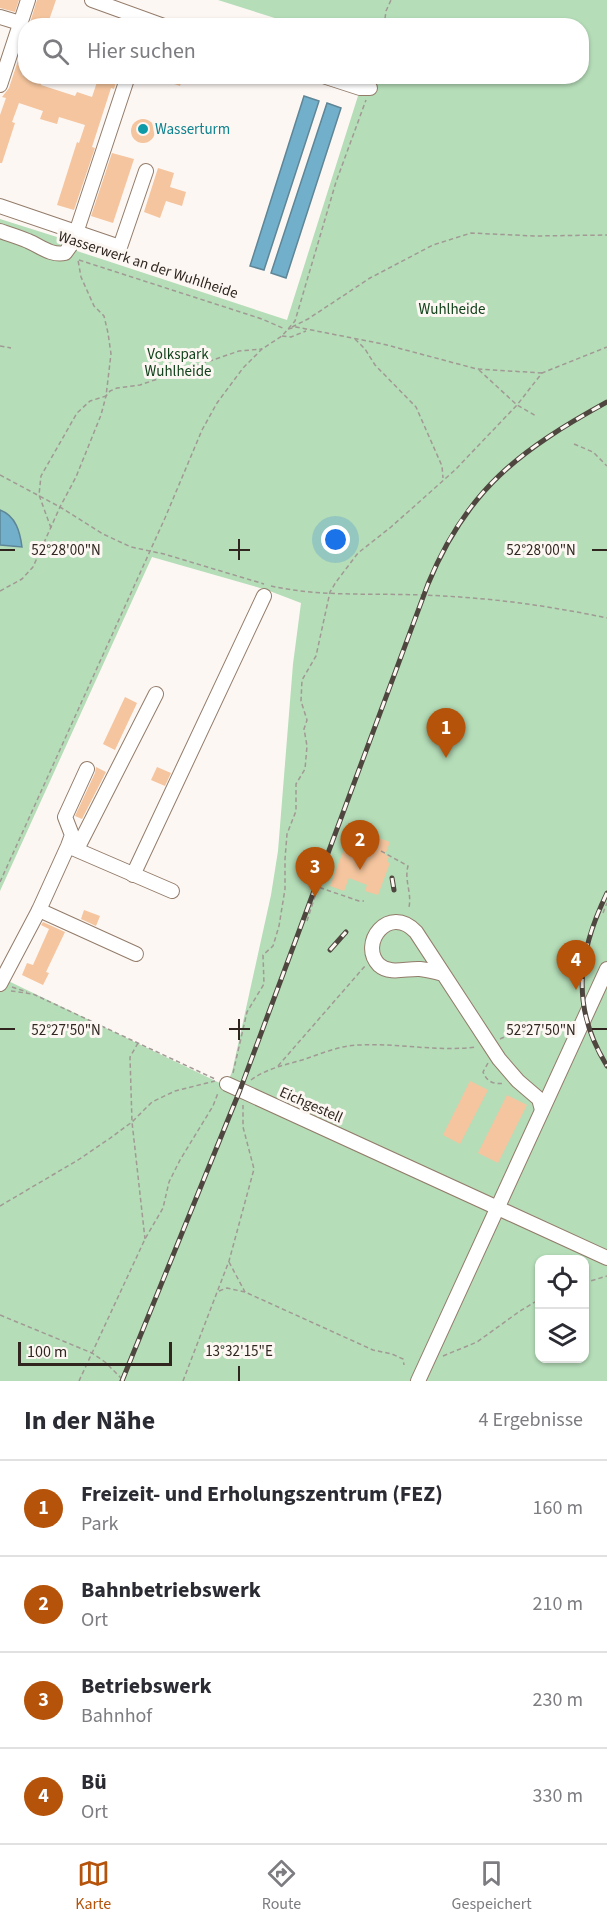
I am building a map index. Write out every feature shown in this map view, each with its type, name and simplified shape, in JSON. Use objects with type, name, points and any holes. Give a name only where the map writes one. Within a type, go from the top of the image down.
[{"type":"lane","points":[[22,18],[28,0]]},
{"type":"lane","points":[[92,0],[134,18]]},
{"type":"lane","points":[[0,17],[18,22]]},
{"type":"lane","points":[[0,85],[18,29]]},
{"type":"lane","points":[[65,253],[73,242],[125,84]]},
{"type":"lane","points":[[348,84],[370,88]]},
{"type":"lane","points":[[0,206],[120,247],[146,171]]},
{"type":"lane","name":"Wasserwerk an der Wuhlheide","points":[[0,231],[28,240],[42,249],[58,254],[65,253]]},
{"type":"lane","points":[[133,875],[264,597]]},
{"type":"lane","points":[[2,986],[39,910],[156,694]]},
{"type":"lane","points":[[73,847],[72,835],[65,817],[87,769]]},
{"type":"lane","points":[[73,847],[172,891]]},
{"type":"lane","points":[[39,910],[136,954]]},
{"type":"lane","points":[[443,974],[416,969],[391,970],[378,964],[373,946],[378,931],[386,924],[399,922],[410,926],[416,932],[499,1059],[518,1081],[539,1099],[542,1110]]},
{"type":"lane","points":[[418,1381],[607,969]]},
{"type":"lane","name":"Eichgestell","points":[[225,1084],[607,1258]]},
{"type":"path","points":[[385,18],[391,0]]},
{"type":"path","points":[[0,882],[150,551],[202,430],[230,384],[262,348],[282,336],[292,326],[298,315],[336,182],[370,88]]},
{"type":"path","points":[[286,330],[308,320],[370,278],[433,245],[471,233],[534,236],[607,235]]},
{"type":"path","name":"Wasserwerk an der Wuhlheide","points":[[65,253],[78,260],[262,320],[286,330],[296,327],[307,331]]},
{"type":"path","points":[[0,591],[22,579],[33,567],[76,477],[101,415],[106,396],[111,354],[108,333],[104,316],[94,306],[81,277],[78,260]]},
{"type":"path","points":[[282,336],[291,337],[307,331],[403,349],[477,369],[542,373],[607,347]]},
{"type":"path","points":[[354,339],[365,349],[375,365],[416,407],[442,466],[442,481]]},
{"type":"path","points":[[0,346],[11,348]]},
{"type":"path","points":[[51,528],[39,495],[41,476],[77,413],[90,401],[106,396],[117,388],[140,385],[239,351],[262,348]]},
{"type":"path","points":[[477,369],[517,405],[536,416]]},
{"type":"path","points":[[79,1381],[145,1239],[163,1208],[169,1182],[213,1106],[220,1089],[225,1084],[247,1012],[264,984],[263,955],[273,946],[279,926],[285,889],[287,834],[296,811],[295,789],[305,769],[307,746],[304,729],[307,720],[301,701],[302,680],[318,649],[330,592],[358,553],[442,481],[517,405],[542,373]]},
{"type":"path","points":[[574,444],[587,448],[607,466]]},
{"type":"path","points":[[0,475],[130,547],[286,589],[424,595],[540,605],[607,618]]},
{"type":"path","points":[[381,851],[408,866],[405,876],[410,897],[409,907]]},
{"type":"path","points":[[307,921],[318,887],[359,902],[364,901]]},
{"type":"path","points":[[603,913],[607,903]]},
{"type":"path","points":[[277,1067],[354,976],[375,958]]},
{"type":"path","points":[[2,986],[33,994],[225,1084]]},
{"type":"path","points":[[2,986],[33,994]]},
{"type":"path","points":[[185,1380],[211,1304],[229,1261],[254,1169],[243,1127],[242,1112],[245,1092],[250,1081],[277,1067],[351,1045],[448,1050],[490,1044],[511,1034],[541,1028],[560,1027],[578,1031]]},
{"type":"path","points":[[138,1043],[130,1057],[132,1122],[145,1239]]},
{"type":"path","points":[[499,1059],[489,1061],[484,1067],[483,1072],[488,1080],[501,1084],[518,1081]]},
{"type":"path","points":[[0,1206],[78,1160],[132,1122],[152,1102],[176,1091],[225,1084]]},
{"type":"path","points":[[229,1261],[245,1292]]},
{"type":"path","points":[[589,1282],[607,1276]]},
{"type":"path","points":[[218,1291],[227,1288],[245,1292],[372,1350],[403,1359],[404,1365]]},
{"type":"path","points":[[424,1368],[452,1351],[477,1342],[535,1302]]},
{"type":"path","points":[[0,1315],[93,1353],[117,1372],[124,1381]]},
{"type":"green space","points":[[218,0],[607,0],[607,1381],[0,1381],[0,977],[226,1086],[232,1072],[271,895],[278,851],[293,664],[301,603],[267,590],[152,557],[0,891],[0,545],[22,547],[5,512],[0,510],[0,219],[79,244],[77,251],[287,320],[362,84],[589,84],[589,18],[275,18]]},
{"type":"water","points":[[304,96],[319,101],[264,270],[250,266]]},
{"type":"water","points":[[327,103],[341,108],[286,278],[271,273]]},
{"type":"water","points":[[0,510],[13,520],[22,547],[0,545]]},
{"type":"building","points":[[0,0],[19,0],[15,12],[0,8]]},
{"type":"building","points":[[37,0],[56,0],[50,18],[31,18]]},
{"type":"building","points":[[18,60],[18,84],[41,84],[75,96],[77,92],[92,97],[96,84],[116,84],[114,89],[111,88],[92,147],[95,148],[74,210],[57,205],[77,142],[79,143],[85,125],[59,117],[57,124],[40,119],[43,111],[19,103],[12,122],[15,123],[2,163],[0,163],[0,115],[6,98],[2,97],[9,88]]},
{"type":"building","name":"Wasserturm","points":[[143,119],[151,123],[155,131],[151,139],[143,143],[135,139],[131,131],[135,123]]},
{"type":"building","points":[[112,153],[134,159],[113,223],[91,216]]},
{"type":"building","points":[[158,168],[174,173],[170,187],[186,192],[182,206],[166,201],[160,218],[144,212]]},
{"type":"building","points":[[125,697],[137,703],[115,750],[103,744]]},
{"type":"building","points":[[96,767],[106,772],[82,819],[75,816]]},
{"type":"building","points":[[157,767],[171,773],[165,786],[151,780]]},
{"type":"building","points":[[365,833],[390,842],[385,855],[389,856],[387,862],[390,863],[378,895],[365,891],[367,885],[349,878],[344,891],[330,886],[347,841],[360,846]]},
{"type":"building","points":[[313,848],[325,853],[321,863],[309,859]]},
{"type":"building","points":[[84,910],[100,916],[96,926],[81,919]]},
{"type":"building","points":[[43,922],[65,932],[46,972],[49,973],[43,985],[22,975],[27,963],[33,965],[49,929],[41,925]]},
{"type":"building","points":[[470,1081],[488,1090],[460,1144],[443,1135]]},
{"type":"building","points":[[507,1095],[527,1105],[498,1163],[478,1153]]},
{"type":"railway","points":[[122,1381],[240,1090],[428,584],[443,551],[460,522],[499,475],[548,437],[607,402]]},
{"type":"railway","points":[[392,878],[394,890]]},
{"type":"railway","points":[[607,893],[590,937],[584,958],[582,980],[587,1022],[595,1044],[607,1066]]},
{"type":"railway","points":[[330,950],[346,932]]},
{"type":"place","name":"Wasserturm","points":[[143,129]]},
{"type":"place","name":"Freizeit- und Erholungszentrum (FEZ)","points":[[446,758]]},
{"type":"place","name":"Bahnbetriebswerk","points":[[360,870]]},
{"type":"place","name":"Betriebswerk","points":[[315,897]]},
{"type":"place","name":"Bü","points":[[576,990]]},
{"type":"park label","name":"Wuhlheide","points":[[452,309]]},
{"type":"park label","name":"Volkspark Wuhlheide","points":[[178,362]]}]
